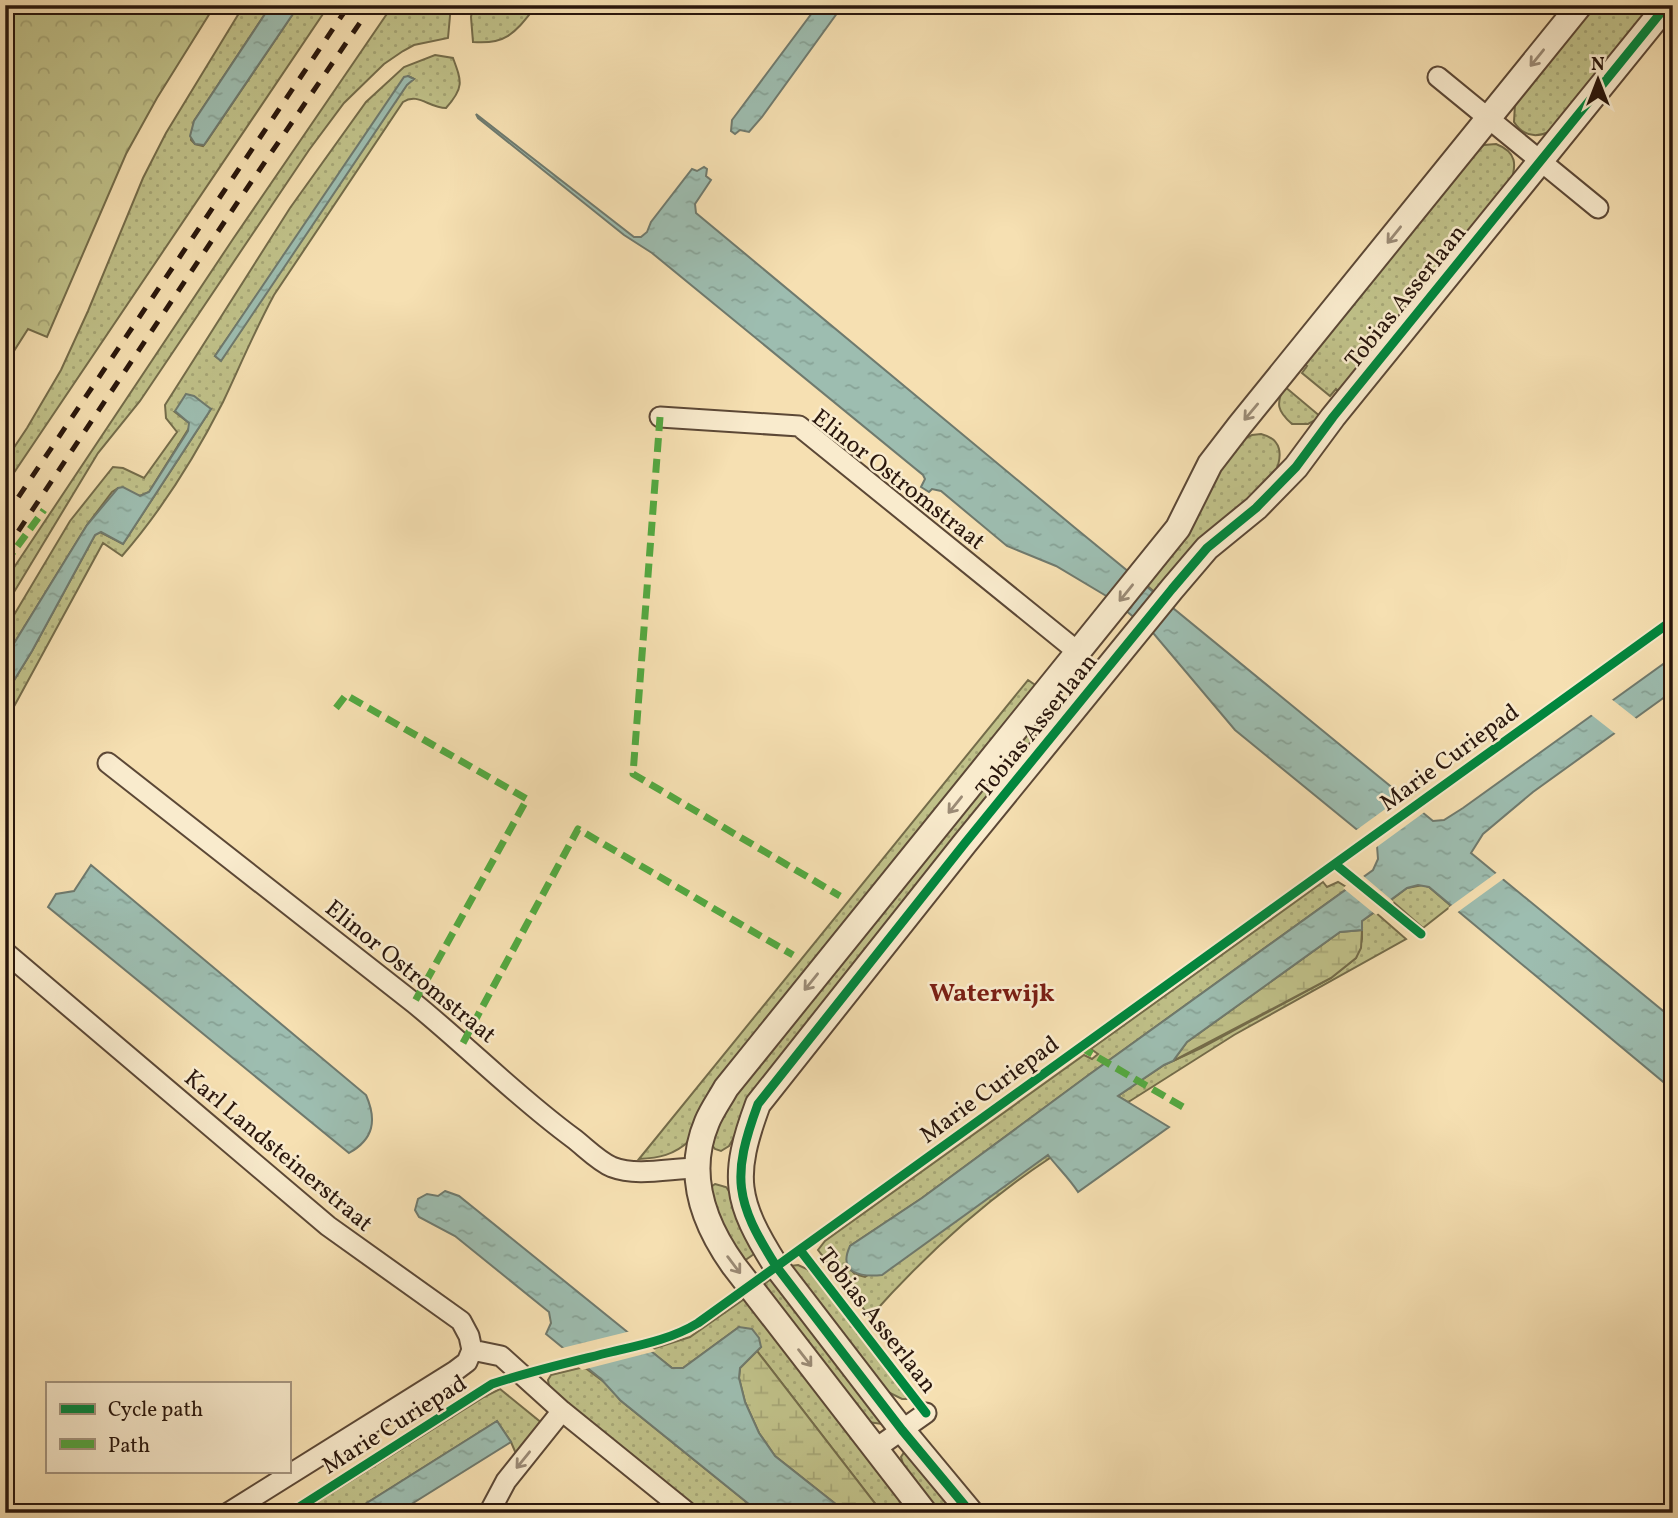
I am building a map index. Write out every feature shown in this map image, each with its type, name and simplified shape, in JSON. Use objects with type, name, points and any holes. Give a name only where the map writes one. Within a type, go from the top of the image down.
[{"type":"street","name":"Tobias Asserlaan","points":[[925,1513],[727,1257],[710,1230],[700,1199],[698,1168],[707,1121],[726,1088],[1178,528],[1210,464],[1240,425],[1580,5]]},
{"type":"street","name":"Tobias Asserlaan","points":[[971,1513],[902,1430],[776,1266],[758,1237],[741,1192],[740,1166],[745,1137],[758,1104],[1172,589],[1207,548],[1256,508],[1296,467],[1333,417],[1667,5]]},
{"type":"street","points":[[1438,77],[1598,208]]},
{"type":"street","name":"Elinor Ostromstraat","points":[[660,417],[799,426],[1078,652]]},
{"type":"street","name":"Elinor Ostromstraat","points":[[108,763],[414,1003],[552,1123],[610,1166],[622,1170],[698,1168]]},
{"type":"street","name":"Karl Landsteinerstraat","points":[[5,952],[328,1226],[461,1321],[470,1336],[472,1350]]},
{"type":"street","points":[[228,1513],[455,1371],[467,1362],[472,1350],[501,1356],[562,1411],[688,1513]]},
{"type":"street","points":[[489,1513],[506,1480],[562,1411]]},
{"type":"street","points":[[875,1449],[926,1413]]},
{"type":"green space","points":[[5,5],[215,5],[157,98],[126,154],[47,337],[28,329],[5,365]]},
{"type":"green space","points":[[244,5],[271,5],[194,121],[191,140],[195,144],[203,146],[207,141],[299,5],[329,5],[5,486],[5,461],[61,370],[143,178],[166,133]]},
{"type":"green space","points":[[393,5],[451,5],[448,38],[414,45],[403,51],[384,64],[344,103],[309,150],[140,401],[98,453],[5,607],[5,581]]},
{"type":"green space","points":[[473,5],[537,5],[510,34],[495,41],[473,42]]},
{"type":"green space","points":[[1588,5],[1658,5],[1549,132],[1539,135],[1525,133],[1514,122],[1515,104]]},
{"type":"green space","points":[[435,55],[453,58],[460,84],[456,95],[446,108],[414,99],[403,102],[274,295],[223,402],[177,482],[122,556],[103,543],[5,723],[5,695],[95,535],[100,532],[123,544],[211,409],[175,412],[189,423],[189,428],[149,492],[140,496],[118,488],[112,492],[87,525],[5,658],[5,630],[70,521],[113,467],[123,468],[144,478],[177,432],[166,418],[165,405],[290,208],[366,102],[404,67]],"holes":[[[408,76],[414,79],[407,84],[221,360],[215,356]]]},
{"type":"green space","points":[[1496,144],[1508,151],[1514,160],[1510,184],[1343,395],[1336,389],[1330,396],[1302,373],[1307,366],[1300,361],[1476,151],[1484,145]]},
{"type":"green space","points":[[1284,386],[1321,417],[1308,424],[1292,424],[1279,407]]},
{"type":"green space","points":[[1261,434],[1273,440],[1279,449],[1275,473],[1158,595],[1144,583],[1236,443],[1252,435]]},
{"type":"green space","points":[[1028,680],[1041,689],[689,1141],[666,1155],[639,1159]]},
{"type":"green space","points":[[1051,697],[1066,709],[737,1132],[729,1146],[721,1151],[715,1149],[710,1143],[720,1114]]},
{"type":"green space","points":[[1323,882],[1327,887],[1338,882],[1348,888],[922,1198],[850,1246],[850,1269],[865,1277],[1048,1155],[1050,1158],[1001,1193],[955,1232],[911,1273],[870,1317],[818,1250],[825,1241],[1084,1055],[1092,1059],[1098,1054],[1091,1049]]},
{"type":"green space","points":[[1423,885],[1451,906],[1423,928],[1391,900],[1407,888]]},
{"type":"green space","points":[[1375,912],[1406,939],[1234,1035],[1130,1101],[1118,1096],[1164,1065],[1331,978],[1356,958],[1362,939],[1362,921]]},
{"type":"green space","points":[[1362,930],[1361,948],[1356,958],[1331,978],[1173,1061],[1187,1042],[1340,932]]},
{"type":"green space","points":[[715,1184],[726,1187],[731,1194],[757,1252],[741,1263],[719,1227],[711,1187]]},
{"type":"green space","points":[[798,1265],[809,1270],[910,1399],[902,1399],[886,1391],[790,1266]]},
{"type":"green space","points":[[775,1276],[884,1421],[882,1424],[868,1422],[759,1288]]},
{"type":"green space","points":[[750,1295],[918,1513],[879,1513],[880,1510],[757,1351],[761,1347],[739,1327],[683,1368],[672,1368],[649,1350],[690,1337]]},
{"type":"green space","points":[[757,1351],[880,1510],[879,1513],[847,1513],[775,1456],[759,1433],[745,1402],[739,1378],[740,1368]]},
{"type":"green space","points":[[584,1367],[612,1388],[620,1400],[760,1513],[701,1513],[549,1386],[551,1375]]},
{"type":"green space","points":[[500,1389],[543,1424],[517,1456],[497,1421],[351,1513],[300,1513],[484,1397]]},
{"type":"green space","points":[[905,1451],[959,1513],[934,1513],[905,1471],[901,1457]]},
{"type":"water","points":[[271,5],[299,5],[204,145],[195,144],[190,136],[194,121]]},
{"type":"water","points":[[818,5],[843,5],[762,117],[749,132],[740,130],[735,134],[731,131],[732,120]]},
{"type":"water","points":[[404,77],[414,79],[407,85],[221,361],[215,356]]},
{"type":"water","points":[[476,114],[634,237],[641,237],[647,232],[651,222],[692,169],[707,169],[706,176],[711,180],[695,204],[696,213],[1433,821],[1444,820],[1463,808],[1673,657],[1673,691],[1533,792],[1483,834],[1471,853],[1673,1019],[1673,1090],[1429,887],[1418,885],[1407,888],[1362,921],[1362,930],[1340,932],[1187,1042],[1173,1061],[1118,1096],[1169,1127],[1078,1192],[1048,1155],[882,1275],[860,1274],[849,1268],[847,1255],[850,1246],[922,1198],[1373,870],[1378,859],[1377,846],[1235,730],[1154,634],[1113,600],[1056,566],[1007,546],[941,491],[932,489],[929,492],[921,487],[925,479],[923,475],[652,253],[624,235]]},
{"type":"water","points":[[186,394],[194,396],[211,409],[123,544],[101,532],[95,535],[5,695],[5,658],[87,525],[118,488],[123,487],[140,496],[149,492],[188,431],[189,423],[175,411]]},
{"type":"water","points":[[91,865],[366,1095],[372,1121],[364,1142],[349,1153],[48,907],[56,894],[74,891]]},
{"type":"water","points":[[445,1191],[459,1196],[672,1368],[683,1368],[739,1327],[752,1329],[759,1338],[761,1347],[740,1368],[739,1378],[745,1402],[759,1433],[775,1456],[847,1513],[760,1513],[620,1400],[601,1379],[546,1334],[551,1323],[549,1312],[455,1236],[419,1217],[415,1210],[418,1199],[427,1194],[438,1196]]},
{"type":"water","points":[[497,1421],[511,1442],[397,1513],[351,1513]]},
{"type":"pier","points":[[1610,698],[1638,720],[1617,735],[1589,713]]},
{"type":"pier","points":[[1406,794],[1426,811],[1374,849],[1355,831]]},
{"type":"pier","points":[[1499,871],[1506,877],[1455,914],[1448,908]]},
{"type":"pier","points":[[1361,874],[1394,902],[1376,915],[1343,888]]},
{"type":"pier","points":[[631,1331],[656,1351],[582,1370],[558,1349]]},
{"type":"railway","points":[[5,517],[349,5]]},
{"type":"railway","points":[[5,551],[372,5]]},
{"type":"marked path","points":[[660,417],[633,774],[840,896]]},
{"type":"marked path","points":[[5,500],[11,489]]},
{"type":"marked path","points":[[5,563],[44,510]]},
{"type":"marked path","points":[[336,708],[346,695],[527,799],[414,1003]]},
{"type":"marked path","points":[[463,1043],[578,829],[793,955]]},
{"type":"marked path","points":[[1080,1047],[1183,1107]]},
{"type":"cycle path","points":[[971,1513],[902,1430],[776,1266],[752,1224],[745,1205],[741,1170],[749,1129],[758,1104],[965,843],[1172,589],[1207,548],[1256,508],[1296,467],[1333,417],[1667,5]]},
{"type":"cycle path","name":"Marie Curiepad","points":[[290,1513],[492,1384],[656,1341],[698,1323],[1673,620]]},
{"type":"cycle path","points":[[1335,864],[1421,934]]},
{"type":"cycle path","points":[[800,1250],[926,1413]]},
{"type":"district","name":"Waterwijk","points":[[992,992]]}]
